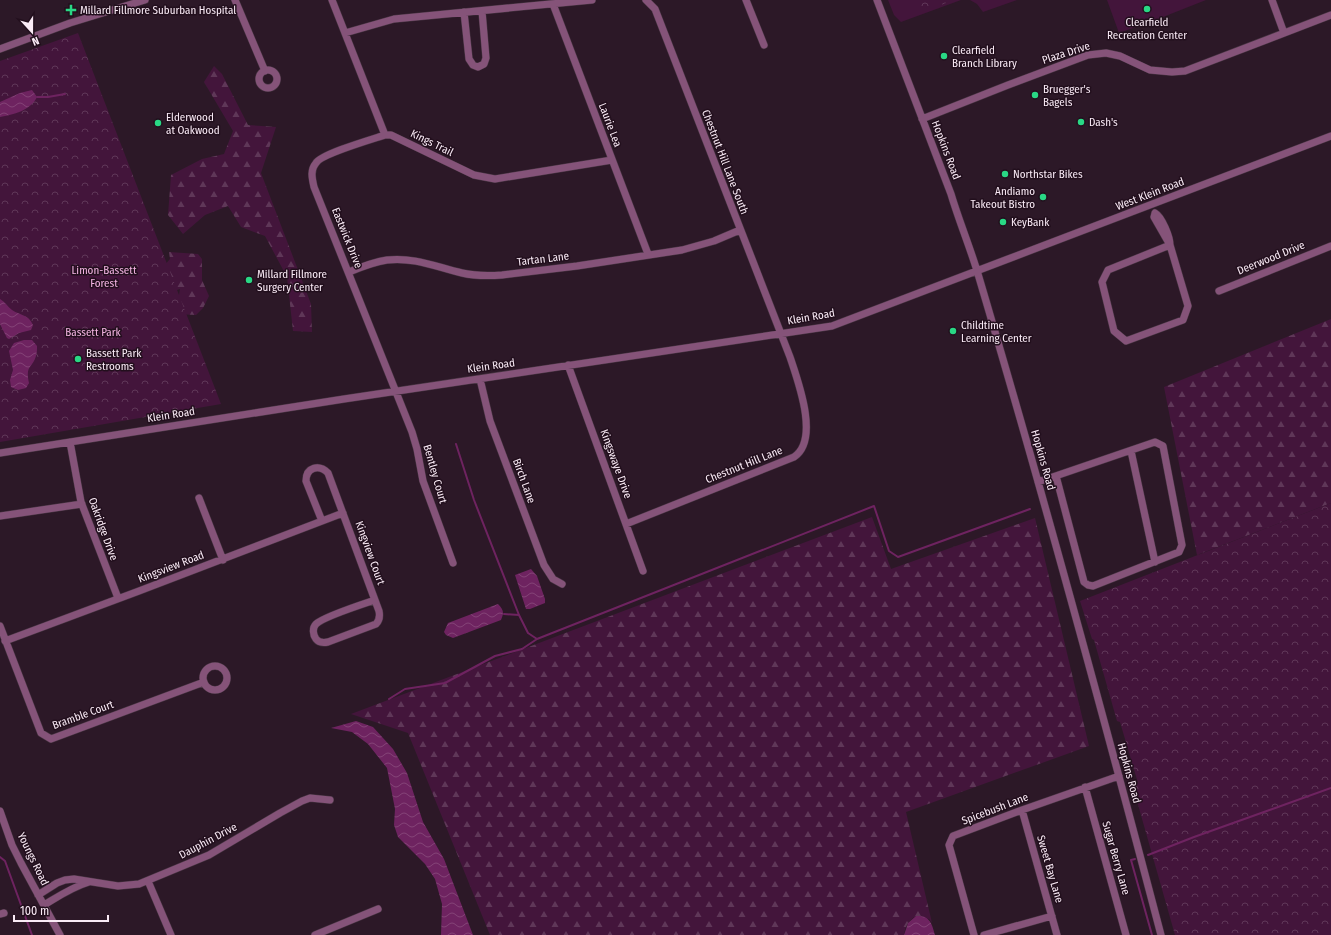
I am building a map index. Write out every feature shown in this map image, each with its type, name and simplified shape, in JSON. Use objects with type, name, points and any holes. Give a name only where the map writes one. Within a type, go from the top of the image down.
[{"type":"street","points":[[0,50],[70,23],[145,0]]},
{"type":"street","points":[[235,0],[265,71]]},
{"type":"street","points":[[332,0],[385,135]]},
{"type":"street","points":[[345,33],[394,19],[592,0]]},
{"type":"street","name":"Chestnut Hill Lane South","points":[[646,0],[655,9],[781,334]]},
{"type":"street","points":[[746,0],[764,45]]},
{"type":"street","name":"Hopkins Road","points":[[877,0],[951,194],[959,222],[977,271],[1038,482],[1119,776],[1160,935]]},
{"type":"street","points":[[1272,0],[1284,33]]},
{"type":"street","name":"Laurie Lea","points":[[553,4],[648,254]]},
{"type":"street","points":[[464,12],[469,59],[473,65],[478,66],[484,64],[486,58],[482,10]]},
{"type":"street","name":"Plaza Drive","points":[[922,119],[1014,82],[1088,55],[1106,53],[1120,56],[1150,70],[1172,72],[1185,71],[1331,15]]},
{"type":"street","name":"Kings Trail","points":[[385,135],[391,135],[474,175],[495,179],[612,160]]},
{"type":"street","name":"Eastwick Drive","points":[[385,135],[320,158],[312,169],[312,175],[314,187],[396,391]]},
{"type":"street","name":"West Klein Road","points":[[977,271],[1331,136]]},
{"type":"street","points":[[1152,205],[1155,213],[1159,215],[1170,239],[1170,245],[1188,306],[1183,320],[1126,341],[1114,331],[1102,282],[1108,270],[1170,245]]},
{"type":"street","name":"Tartan Lane","points":[[349,272],[375,262],[406,260],[433,264],[463,273],[489,276],[502,275],[577,266],[698,246],[740,230]]},
{"type":"street","name":"Deerwood Drive","points":[[1219,291],[1331,246]]},
{"type":"street","name":"Klein Road","points":[[0,453],[396,391],[832,326],[977,271]]},
{"type":"street","name":"Chestnut Hill Lane","points":[[626,524],[794,457],[802,450],[806,440],[804,405],[794,368],[781,334]]},
{"type":"street","name":"Kingswaye Drive","points":[[568,366],[643,571]]},
{"type":"street","name":"Birch Lane","points":[[480,379],[490,421],[544,566],[553,579],[562,584]]},
{"type":"street","name":"Bentley Court","points":[[396,391],[412,432],[423,481],[453,563]]},
{"type":"street","name":"Oakridge Drive","points":[[70,442],[82,504],[118,598]]},
{"type":"street","points":[[1038,482],[1155,442],[1163,446],[1182,544],[1179,552],[1093,586],[1088,585],[1084,582],[1056,476]]},
{"type":"street","points":[[1131,451],[1155,562]]},
{"type":"street","name":"Kingview Court","points":[[322,522],[306,481],[306,476],[309,471],[318,468],[323,469],[328,473],[344,513],[375,600],[380,616],[379,621],[376,624],[328,642],[322,643],[316,639],[314,627],[317,623],[326,618],[375,600]]},
{"type":"street","points":[[199,498],[223,560]]},
{"type":"street","points":[[0,516],[82,504]]},
{"type":"street","name":"Kingsview Road","points":[[5,640],[223,560],[344,513]]},
{"type":"street","points":[[0,626],[5,640]]},
{"type":"street","name":"Bramble Court","points":[[5,640],[41,733],[51,739],[204,682]]},
{"type":"street","name":"Spicebush Lane","points":[[974,935],[949,846],[953,836],[1085,787],[1119,776]]},
{"type":"street","name":"Sugar Berry Lane","points":[[1085,787],[1126,935]]},
{"type":"street","name":"Dauphin Drive","points":[[38,895],[57,883],[74,879],[118,886],[139,884],[209,855],[302,801],[310,798],[330,800]]},
{"type":"street","name":"Sweet Bay Lane","points":[[1022,810],[1058,935]]},
{"type":"street","name":"Youngs Road","points":[[0,811],[12,845],[60,935]]},
{"type":"street","points":[[44,905],[78,885],[91,881]]},
{"type":"street","points":[[148,881],[171,935]]},
{"type":"street","points":[[315,935],[378,909]]},
{"type":"street","points":[[984,935],[1052,916]]},
{"type":"green space","points":[[888,0],[961,0],[901,22],[894,15]]},
{"type":"green space","points":[[915,0],[954,0],[920,13]]},
{"type":"green space","points":[[970,0],[1017,0],[983,12],[977,4]]},
{"type":"green space","name":"Clearfield Recreation Center","points":[[1107,0],[1206,0],[1119,33]]},
{"type":"green space","name":"Bassett Park","points":[[78,33],[221,404],[0,442],[0,61]]},
{"type":"green space","points":[[214,66],[222,74],[248,125],[276,127],[261,173],[311,304],[312,332],[293,331],[287,277],[265,236],[241,227],[228,206],[205,215],[183,234],[168,215],[171,175],[202,159],[224,154],[233,131],[204,82]]},
{"type":"green space","points":[[169,252],[198,254],[202,259],[202,280],[209,296],[203,308],[196,315],[176,314],[180,289],[171,292],[163,267],[170,259]]},
{"type":"green space","points":[[1331,319],[1331,503],[1197,555],[1164,387]]},
{"type":"green space","points":[[1331,503],[1331,935],[1175,935],[1133,787],[1138,783],[1120,722],[1117,721],[1094,640],[1092,639],[1080,601]]},
{"type":"green space","points":[[872,517],[891,569],[1035,518],[1089,746],[906,812],[932,923],[929,919],[916,916],[911,919],[905,929],[904,935],[490,935],[408,733],[351,714]]},
{"type":"water","points":[[32,90],[37,97],[31,105],[16,113],[0,117],[0,102],[20,93]]},
{"type":"water","points":[[0,299],[12,310],[31,321],[33,325],[31,330],[19,333],[9,339],[7,338],[0,324]]},
{"type":"water","points":[[24,340],[32,340],[37,346],[37,352],[28,370],[29,383],[26,388],[18,390],[11,387],[10,380],[13,370],[9,351],[14,343]]},
{"type":"water","points":[[531,569],[537,576],[545,603],[530,609],[526,609],[515,575]]},
{"type":"water","points":[[498,604],[503,612],[501,620],[453,638],[446,635],[444,632],[448,623]]},
{"type":"water","points":[[356,721],[373,727],[393,749],[407,773],[423,822],[444,859],[473,935],[441,935],[442,904],[435,879],[425,864],[398,837],[394,825],[395,809],[387,768],[368,744],[352,732],[331,728]]},
{"type":"water","points":[[916,916],[924,917],[930,921],[935,935],[904,935],[908,923]]},
{"type":"waterway","points":[[37,97],[65,94]]},
{"type":"waterway","points":[[456,444],[474,500],[519,615],[528,633],[537,639],[874,506],[889,551],[898,557],[1030,509]]},
{"type":"waterway","points":[[504,614],[519,615]]},
{"type":"waterway","points":[[389,699],[405,689],[445,683],[495,656],[522,649],[537,639]]},
{"type":"waterway","points":[[1148,855],[1331,788]]},
{"type":"waterway","points":[[0,857],[5,861],[32,935]]},
{"type":"waterway","points":[[1135,859],[1131,860],[1152,935]]},
{"type":"place","name":"Clearfield Recreation Center","points":[[1147,9]]},
{"type":"place","name":"Millard Fillmore Suburban Hospital","points":[[71,10]]},
{"type":"place","name":"Clearfield Branch Library","points":[[944,56]]},
{"type":"place","name":"Bruegger's Bagels","points":[[1035,95]]},
{"type":"place","name":"Dash's","points":[[1081,122]]},
{"type":"place","name":"Elderwood at Oakwood","points":[[158,123]]},
{"type":"place","name":"Northstar Bikes","points":[[1005,174]]},
{"type":"place","name":"Andiamo Takeout Bistro","points":[[1043,197]]},
{"type":"place","name":"KeyBank","points":[[1003,222]]},
{"type":"place","name":"Millard Fillmore Surgery Center","points":[[249,280]]},
{"type":"place","name":"Childtime Learning Center","points":[[953,331]]},
{"type":"place","name":"Bassett Park Restrooms","points":[[78,359]]},
{"type":"park label","name":"Limon-Bassett Forest","points":[[104,276]]}]
